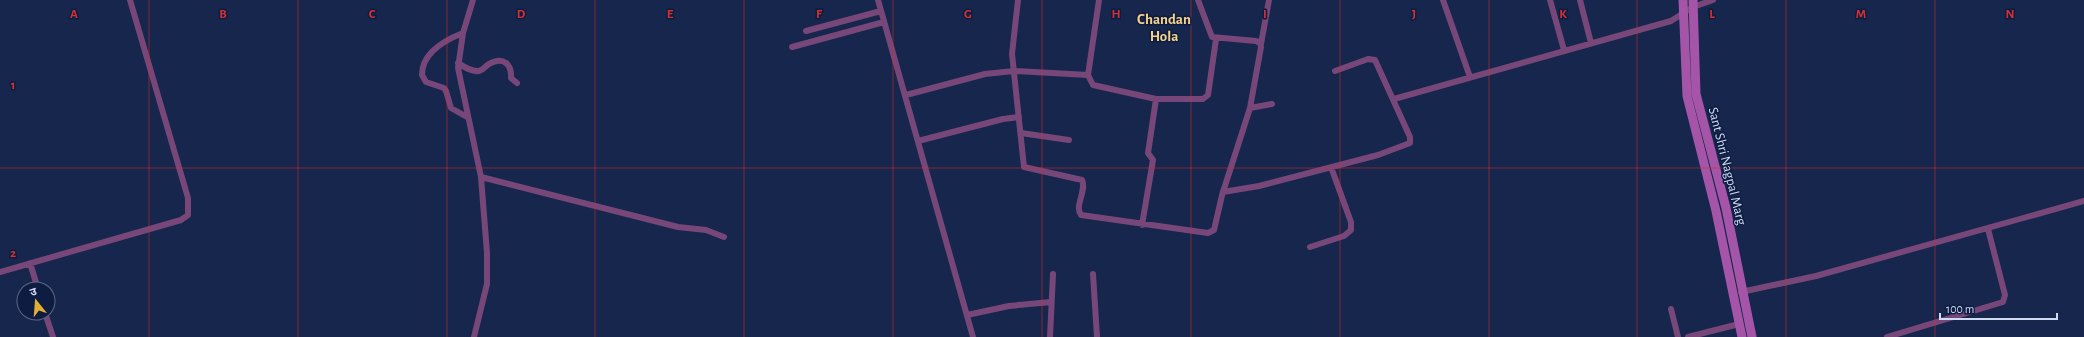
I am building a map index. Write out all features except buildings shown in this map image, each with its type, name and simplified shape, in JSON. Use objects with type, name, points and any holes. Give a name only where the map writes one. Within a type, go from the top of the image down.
[{"type":"main road","name":"Sant Shri Nagpal Marg","points":[[1683,0],[1687,96],[1716,210],[1742,337]]},
{"type":"main road","name":"Sant Shri Nagpal Marg","points":[[1693,4],[1696,94],[1726,208],[1741,292],[1752,337]]},
{"type":"street","points":[[0,272],[180,220],[188,215],[188,198],[130,0]]},
{"type":"street","points":[[473,0],[463,34],[458,63],[467,117],[481,177],[487,284],[474,337]]},
{"type":"street","points":[[878,0],[973,337]]},
{"type":"street","points":[[1018,0],[1012,49],[1023,164],[1025,168],[1082,180],[1084,186],[1079,212],[1081,216],[1208,233],[1212,232],[1223,191],[1250,108],[1269,0]]},
{"type":"street","points":[[1099,0],[1088,75],[1093,85],[1156,99],[1198,101],[1208,95],[1216,39]]},
{"type":"street","points":[[1198,0],[1210,34],[1216,39],[1256,41],[1261,44]]},
{"type":"street","points":[[1443,0],[1470,77]]},
{"type":"street","points":[[1550,0],[1564,50]]},
{"type":"street","points":[[1580,0],[1591,43]]},
{"type":"street","points":[[1394,99],[1671,21],[1683,14],[1693,4],[1713,0]]},
{"type":"street","points":[[806,31],[881,11]]},
{"type":"street","points":[[792,47],[884,22]]},
{"type":"street","points":[[463,34],[449,40],[427,57],[424,63],[422,75],[426,82],[444,88],[447,92],[450,108],[467,117]]},
{"type":"street","points":[[1223,191],[1259,186],[1378,155],[1410,143],[1410,137],[1394,99],[1375,60],[1368,59],[1335,71]]},
{"type":"street","points":[[458,63],[477,71],[483,70],[495,62],[502,61],[512,68],[511,78],[517,83]]},
{"type":"street","points":[[906,95],[985,74],[1014,71],[1088,75]]},
{"type":"street","points":[[1142,225],[1153,160],[1148,153],[1156,99]]},
{"type":"street","points":[[1250,108],[1272,104]]},
{"type":"street","points":[[918,140],[1019,116]]},
{"type":"street","points":[[1020,132],[1069,140]]},
{"type":"street","points":[[1310,247],[1344,236],[1351,230],[1351,222],[1331,167]]},
{"type":"street","points":[[481,177],[678,227],[706,230],[724,236]]},
{"type":"street","points":[[1741,292],[1816,276],[2084,201]]},
{"type":"street","points":[[1887,337],[1994,305],[2005,300],[1988,229]]},
{"type":"street","points":[[30,263],[36,281]]},
{"type":"street","points":[[1050,337],[1053,274]]},
{"type":"street","points":[[1094,274],[1097,337]]},
{"type":"street","points":[[967,315],[1009,306],[1051,302]]},
{"type":"street","points":[[1671,309],[1678,337]]},
{"type":"street","points":[[47,321],[52,337]]},
{"type":"street","points":[[1688,337],[1739,324]]},
{"type":"district","name":"Chandan Hola","points":[[1164,28]]}]
